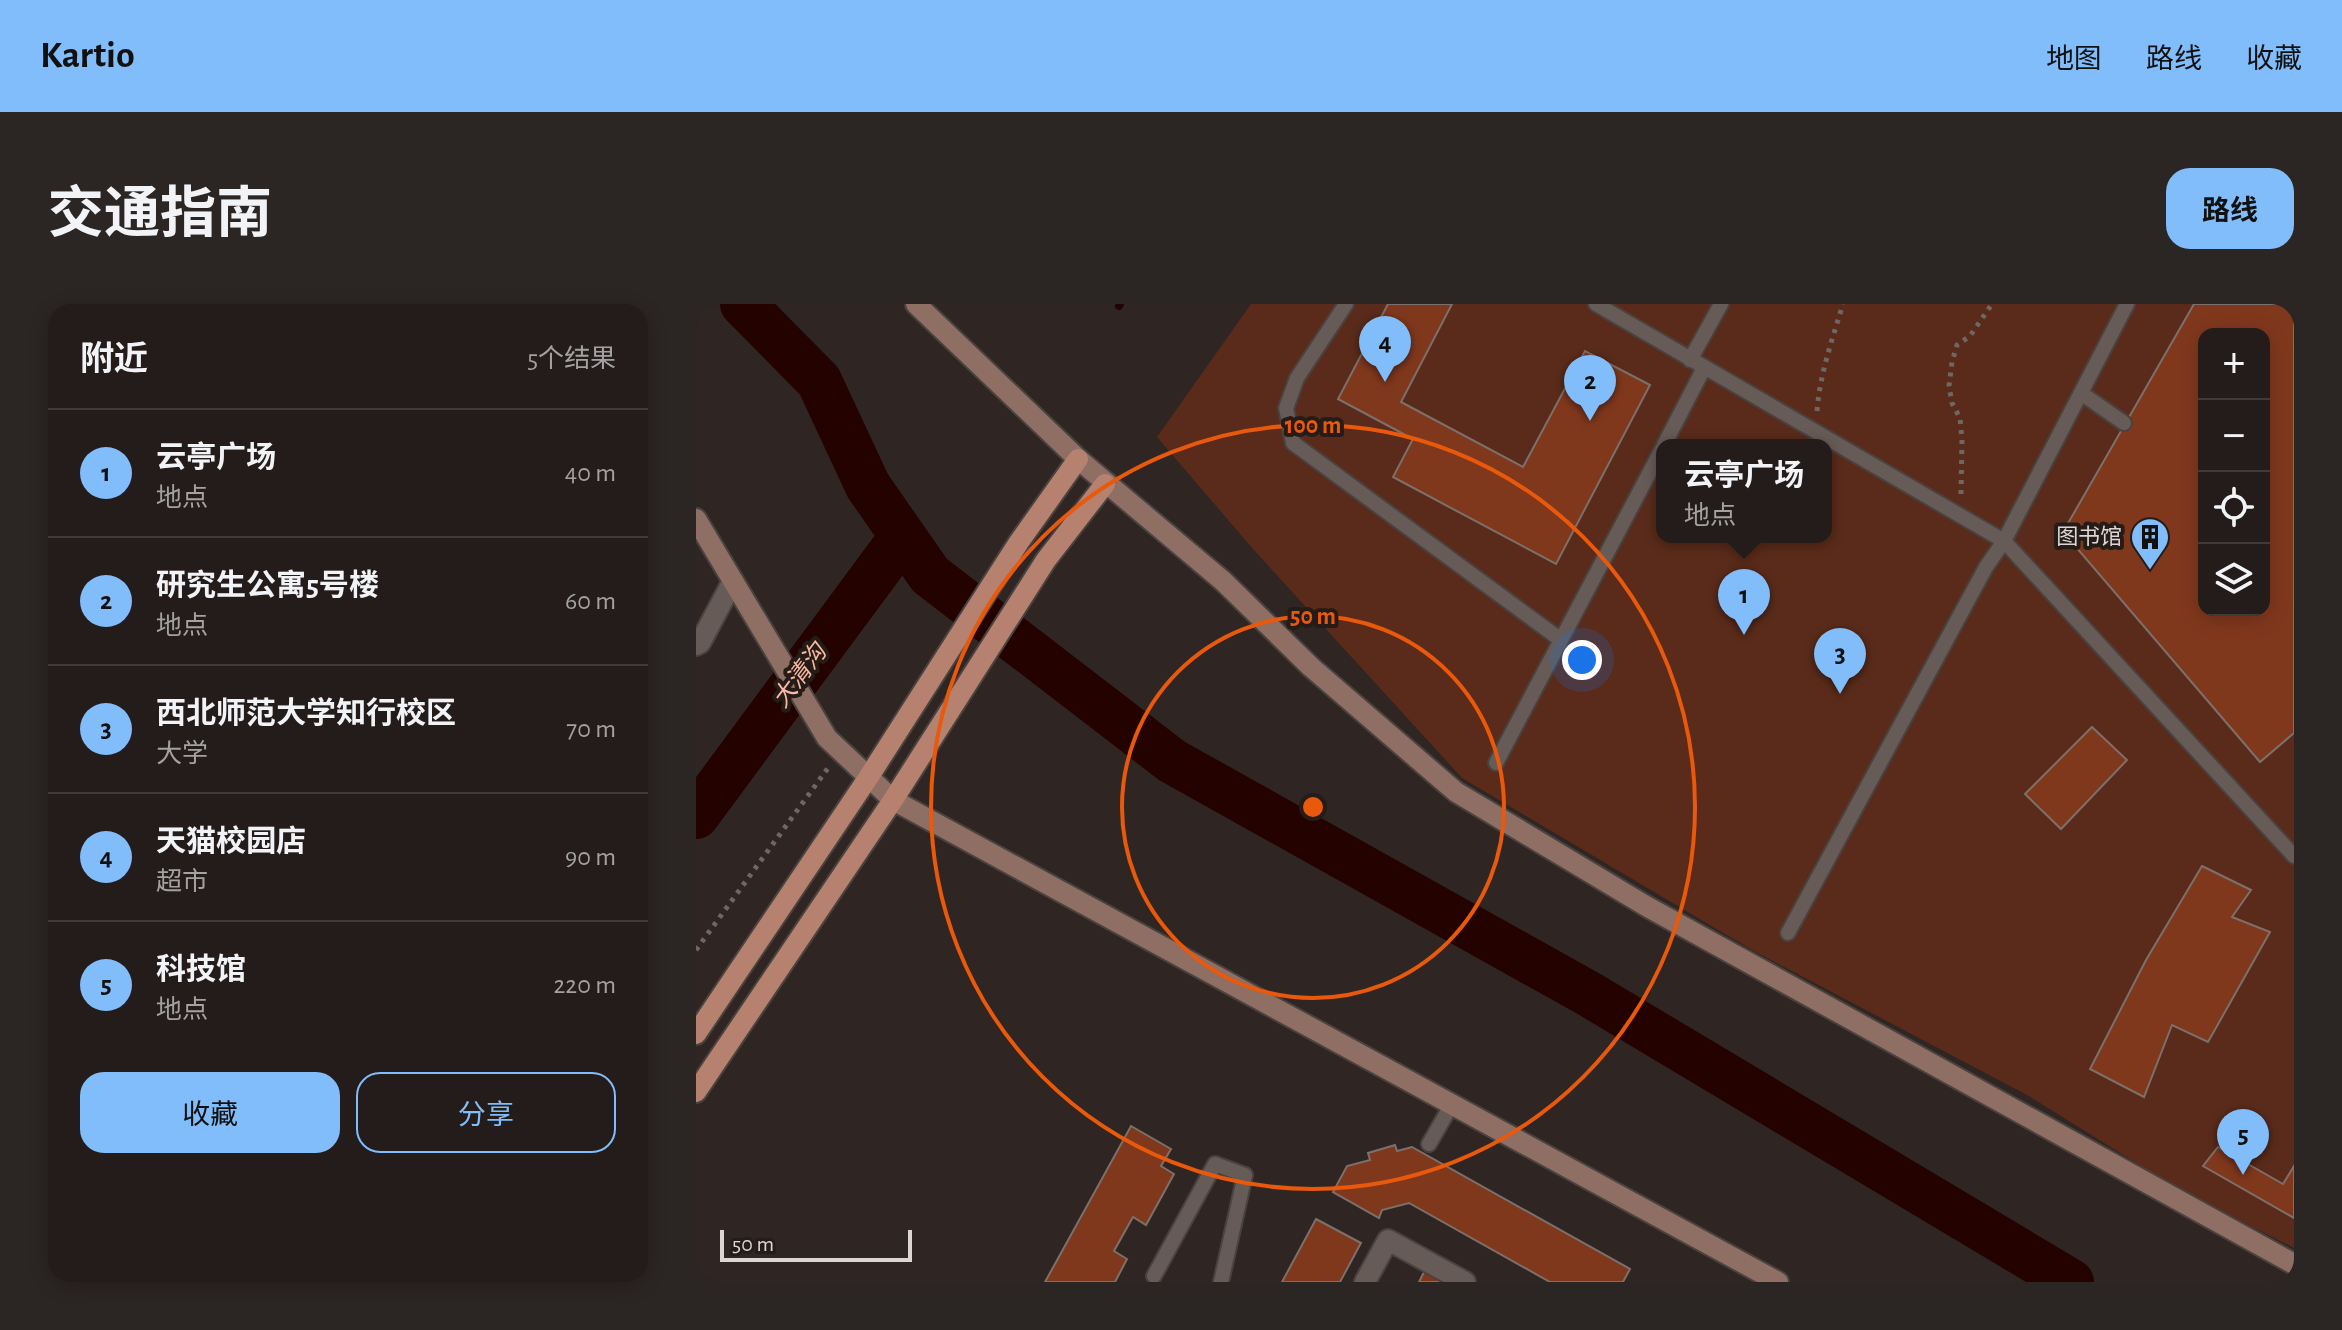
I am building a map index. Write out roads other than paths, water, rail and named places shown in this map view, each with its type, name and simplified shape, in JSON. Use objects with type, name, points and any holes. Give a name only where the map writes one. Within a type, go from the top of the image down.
[{"type":"main road","points":[[696,1034],[868,778],[1019,542],[1078,459]]},
{"type":"main road","points":[[696,1092],[893,800],[1046,560],[1105,484]]},
{"type":"street","points":[[916,304],[1105,484],[1223,581],[1311,667],[1456,792],[1646,906],[2294,1264]]},
{"type":"street","points":[[696,519],[833,744],[893,800],[1778,1282]]},
{"type":"street","points":[[696,645],[737,590]]},
{"type":"street","points":[[1365,1282],[1388,1240],[1465,1282]]},
{"type":"lane","points":[[1346,304],[1297,378],[1286,408],[1293,443],[1561,640]]},
{"type":"lane","points":[[1596,304],[1828,439]]},
{"type":"lane","points":[[1690,360],[1721,304]]},
{"type":"lane","points":[[1788,933],[1986,567],[2004,541],[2127,304]]},
{"type":"lane","points":[[1667,439],[1704,368]]},
{"type":"lane","points":[[2081,393],[2124,423]]},
{"type":"lane","points":[[1832,442],[2004,541],[2294,856]]},
{"type":"lane","points":[[1496,763],[1656,460]]},
{"type":"lane","points":[[2282,843],[2294,833]]},
{"type":"lane","points":[[1429,1144],[1452,1104]]},
{"type":"lane","points":[[1154,1276],[1215,1164],[1245,1175],[1221,1282]]},
{"type":"waterway","points":[[743,304],[819,381],[868,486],[930,575],[1172,761],[1589,994],[2071,1282]]},
{"type":"waterway","name":"大清沟","points":[[696,816],[903,536]]},
{"type":"place","name":"天猫校园店","points":[[1385,382]]},
{"type":"place","name":"研究生公寓5号楼","points":[[1590,421]]},
{"type":"place","name":"图书馆","points":[[2150,571]]},
{"type":"place","name":"云亭广场","points":[[1744,635]]},
{"type":"place","name":"西北师范大学知行校区","points":[[1840,694]]},
{"type":"place","name":"科技馆","points":[[2243,1175]]}]
